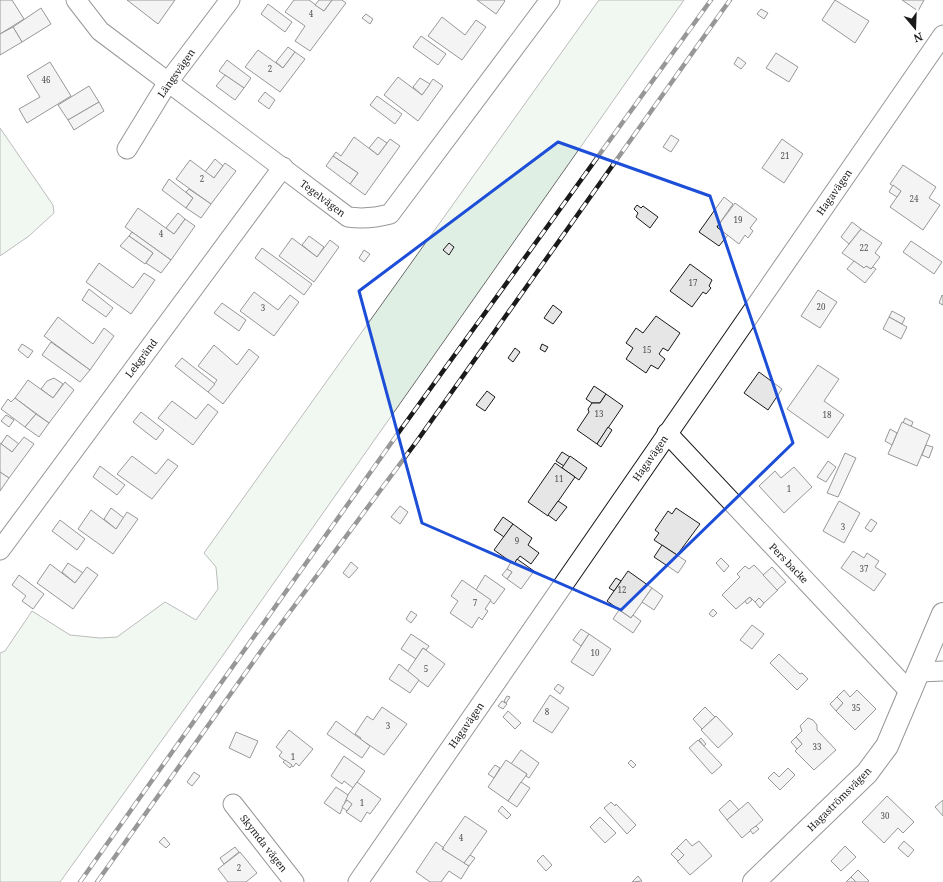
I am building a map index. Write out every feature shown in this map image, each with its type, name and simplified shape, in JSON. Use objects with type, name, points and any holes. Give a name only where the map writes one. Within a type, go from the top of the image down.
[{"type":"street","name":"Tegelvägen","points":[[76,0],[100,31],[348,217],[373,218],[390,214],[550,0]]},
{"type":"street","name":"Längsvägen","points":[[127,149],[168,82],[230,0]]},
{"type":"street","name":"Hagavägen","points":[[358,882],[943,35]]},
{"type":"street","name":"Lekgränd","points":[[0,550],[282,167]]},
{"type":"street","name":"Pers backe","points":[[667,433],[911,693]]},
{"type":"street","name":"Hagaströmsvägen","points":[[754,882],[867,773],[888,746],[943,614]]},
{"type":"street","points":[[920,672],[943,670]]},
{"type":"street","name":"Skymda vägen","points":[[233,804],[294,882]]},
{"type":"highlighted area","points":[[558,142],[710,196],[793,443],[621,610],[422,523],[359,291]]},
{"type":"green space","points":[[599,0],[684,0],[221,658],[60,882],[0,882],[0,653],[5,651],[32,611],[70,635],[100,638],[117,637],[165,602],[196,620],[218,589],[216,567],[204,553]]},
{"type":"green space","points":[[0,128],[53,205],[54,213],[29,236],[0,256]]},
{"type":"building","points":[[0,0],[12,0],[24,19],[0,34]]},
{"type":"building","points":[[127,0],[175,0],[158,24]]},
{"type":"building","points":[[294,0],[309,0],[324,11],[332,0],[342,0],[346,3],[310,51],[295,41],[305,26],[285,12]]},
{"type":"building","points":[[319,0],[332,0],[324,11],[315,5]]},
{"type":"building","points":[[477,0],[504,0],[505,1],[496,14]]},
{"type":"building","points":[[835,0],[869,21],[855,43],[822,20]]},
{"type":"building","points":[[902,0],[924,0],[918,11]]},
{"type":"building","points":[[268,4],[292,22],[285,32],[261,14]]},
{"type":"building","points":[[41,8],[51,24],[22,42],[13,27]]},
{"type":"building","points":[[761,9],[768,13],[764,19],[757,14]]},
{"type":"building","points":[[366,14],[373,19],[370,24],[362,18]]},
{"type":"building","points":[[442,17],[465,35],[476,20],[486,27],[462,60],[428,36]]},
{"type":"building","points":[[13,27],[22,42],[0,55],[0,34]]},
{"type":"building","points":[[421,36],[446,54],[438,65],[413,47]]},
{"type":"building","points":[[288,47],[295,52],[283,68],[276,62]]},
{"type":"building","points":[[258,50],[283,68],[295,52],[305,59],[280,92],[245,67]]},
{"type":"building","points":[[776,53],[798,67],[789,82],[766,68]]},
{"type":"building","points":[[738,57],[746,63],[741,69],[734,64]]},
{"type":"building","points":[[227,60],[251,78],[244,88],[219,71]]},
{"type":"building","points":[[50,62],[71,96],[27,123],[19,109],[40,97],[27,76]]},
{"type":"building","points":[[225,75],[244,88],[235,100],[216,86]]},
{"type":"building","points":[[398,77],[422,95],[433,79],[443,86],[418,121],[384,95]]},
{"type":"building","points":[[420,78],[430,84],[422,95],[413,87]]},
{"type":"building","points":[[89,86],[99,102],[68,120],[58,105]]},
{"type":"building","points":[[265,92],[275,100],[269,109],[258,101]]},
{"type":"building","points":[[377,96],[402,114],[395,124],[370,105]]},
{"type":"building","points":[[99,102],[104,111],[74,130],[68,120]]},
{"type":"building","points":[[671,135],[679,140],[671,152],[663,147]]},
{"type":"building","points":[[354,137],[378,155],[390,139],[400,146],[365,195],[350,184],[358,173],[333,156],[336,152],[341,156]]},
{"type":"building","points":[[378,137],[387,143],[378,155],[369,148]]},
{"type":"building","points":[[782,139],[803,154],[784,183],[762,168]]},
{"type":"building","points":[[333,156],[358,173],[350,184],[326,166]]},
{"type":"building","points":[[215,159],[223,166],[214,178],[205,172]]},
{"type":"building","points":[[190,160],[214,178],[225,163],[236,171],[211,204],[176,179]]},
{"type":"building","points":[[903,165],[936,187],[929,198],[940,205],[923,230],[890,207],[901,191],[890,184]]},
{"type":"building","points":[[169,179],[193,198],[186,208],[162,190]]},
{"type":"building","points":[[893,185],[901,191],[897,197],[889,192]]},
{"type":"building","points":[[189,189],[211,204],[201,218],[186,208],[193,198],[186,192]]},
{"type":"building","points":[[724,197],[733,204],[717,227],[728,235],[719,246],[699,232]]},
{"type":"building","points":[[735,203],[757,219],[750,228],[753,231],[748,238],[745,235],[739,244],[717,227]]},
{"type":"building","points":[[637,205],[641,208],[643,206],[658,217],[650,228],[636,217],[638,213],[634,209]]},
{"type":"building","points":[[138,208],[174,234],[185,219],[195,226],[171,260],[125,227]]},
{"type":"building","points":[[178,213],[185,219],[174,234],[166,228]]},
{"type":"building","points":[[852,222],[861,229],[849,244],[841,237]]},
{"type":"building","points":[[861,229],[882,243],[875,253],[880,257],[871,269],[866,266],[864,268],[842,253]]},
{"type":"building","points":[[132,232],[171,260],[161,273],[146,263],[153,253],[129,236]]},
{"type":"building","points":[[129,236],[153,253],[145,264],[120,246]]},
{"type":"building","points":[[309,236],[324,247],[317,257],[302,245]]},
{"type":"building","points":[[292,238],[317,257],[330,240],[339,247],[314,282],[279,256]]},
{"type":"building","points":[[911,241],[942,262],[934,274],[903,252]]},
{"type":"building","points":[[449,243],[454,247],[449,255],[443,250]]},
{"type":"building","points":[[262,248],[312,284],[304,295],[255,258]]},
{"type":"building","points":[[364,250],[370,254],[364,262],[359,258]]},
{"type":"building","points":[[854,261],[864,268],[866,266],[871,269],[873,267],[876,269],[865,283],[847,269]]},
{"type":"building","points":[[99,263],[133,288],[144,273],[155,280],[131,314],[86,282]]},
{"type":"building","points":[[690,264],[712,280],[709,286],[711,288],[706,294],[703,292],[692,307],[670,291]]},
{"type":"building","points":[[89,289],[113,308],[106,317],[82,300]]},
{"type":"building","points":[[818,290],[837,302],[820,328],[801,316]]},
{"type":"building","points":[[254,292],[278,310],[290,295],[299,302],[274,336],[240,311]]},
{"type":"building","points":[[942,295],[943,296],[943,305],[939,303]]},
{"type":"building","points":[[222,303],[246,320],[239,331],[214,313]]},
{"type":"building","points":[[553,305],[562,312],[553,324],[544,318]]},
{"type":"building","points":[[892,311],[905,318],[902,324],[889,317]]},
{"type":"building","points":[[656,316],[680,333],[668,351],[663,348],[659,354],[665,359],[658,369],[651,365],[646,373],[626,359],[633,348],[626,343],[636,328],[643,333]]},
{"type":"building","points":[[58,317],[93,344],[104,328],[114,336],[90,370],[44,336]]},
{"type":"building","points":[[889,317],[907,327],[901,339],[883,329]]},
{"type":"building","points":[[51,342],[90,370],[80,382],[42,355]]},
{"type":"building","points":[[22,344],[33,351],[28,358],[18,350]]},
{"type":"building","points":[[542,344],[548,347],[545,352],[540,349]]},
{"type":"building","points":[[214,345],[237,365],[249,349],[259,357],[223,404],[208,392],[217,380],[198,366]]},
{"type":"building","points":[[515,348],[520,352],[513,362],[508,358]]},
{"type":"building","points":[[182,358],[215,384],[208,392],[175,366]]},
{"type":"building","points":[[818,365],[839,379],[824,401],[844,415],[828,438],[787,409]]},
{"type":"building","points":[[759,372],[782,389],[768,410],[744,393]]},
{"type":"building","points":[[54,378],[63,384],[53,398],[41,389],[47,381]]},
{"type":"building","points":[[28,380],[53,398],[65,382],[74,390],[49,423],[15,398]]},
{"type":"building","points":[[594,386],[606,394],[600,403],[592,403],[586,399]]},
{"type":"building","points":[[487,391],[495,397],[485,411],[476,405]]},
{"type":"building","points":[[606,394],[623,406],[597,444],[577,430],[589,412],[588,409],[592,403],[600,403]]},
{"type":"building","points":[[15,398],[36,414],[25,427],[1,409],[8,399],[11,402]]},
{"type":"building","points":[[172,401],[196,419],[208,404],[218,412],[193,445],[158,418]]},
{"type":"building","points":[[141,412],[164,430],[156,440],[133,422]]},
{"type":"building","points":[[36,414],[49,423],[39,437],[25,427]]},
{"type":"building","points":[[6,415],[14,420],[9,427],[1,421]]},
{"type":"building","points":[[905,418],[913,422],[911,427],[903,423]]},
{"type":"building","points":[[902,422],[930,435],[917,466],[888,454]]},
{"type":"building","points":[[608,427],[612,430],[601,447],[597,444]]},
{"type":"building","points":[[890,429],[897,433],[892,445],[885,441]]},
{"type":"building","points":[[7,435],[19,444],[12,452],[1,444]]},
{"type":"building","points":[[24,437],[34,444],[9,478],[0,472],[0,443],[12,452]]},
{"type":"building","points":[[926,445],[933,447],[929,458],[922,455]]},
{"type":"building","points":[[562,452],[570,457],[564,466],[556,461]]},
{"type":"building","points":[[845,453],[856,458],[838,497],[827,493]]},
{"type":"building","points":[[132,456],[156,474],[168,459],[178,466],[152,499],[117,474]]},
{"type":"building","points":[[570,456],[587,468],[579,480],[562,468]]},
{"type":"building","points":[[828,461],[836,467],[826,482],[817,477]]},
{"type":"building","points":[[555,463],[575,477],[548,516],[528,502]]},
{"type":"building","points":[[100,466],[125,485],[117,495],[93,477]]},
{"type":"building","points":[[794,467],[812,487],[784,513],[759,486],[775,471],[781,478]]},
{"type":"building","points":[[0,472],[9,478],[0,491]]},
{"type":"building","points":[[558,501],[567,507],[556,521],[548,515]]},
{"type":"building","points":[[839,501],[860,513],[844,543],[823,531]]},
{"type":"building","points":[[400,506],[408,512],[400,524],[391,517]]},
{"type":"building","points":[[111,508],[124,518],[116,529],[104,519]]},
{"type":"building","points":[[676,508],[700,524],[677,555],[654,540],[659,533],[655,530],[668,511],[672,514]]},
{"type":"building","points":[[91,510],[116,529],[127,512],[138,519],[113,554],[78,529]]},
{"type":"building","points":[[503,517],[513,524],[504,537],[494,530]]},
{"type":"building","points":[[871,519],[877,523],[871,532],[865,528]]},
{"type":"building","points":[[60,520],[85,539],[77,550],[52,531]]},
{"type":"building","points":[[513,524],[532,538],[528,545],[539,553],[531,564],[520,556],[514,564],[494,550]]},
{"type":"building","points":[[662,545],[686,561],[678,573],[654,557]]},
{"type":"building","points":[[853,551],[864,558],[867,553],[879,561],[875,567],[886,574],[874,591],[841,568]]},
{"type":"building","points":[[721,558],[729,566],[724,572],[716,563]]},
{"type":"building","points":[[517,559],[534,571],[521,589],[507,579],[512,572],[507,569],[511,562],[514,564]]},
{"type":"building","points":[[351,562],[358,568],[349,578],[343,573]]},
{"type":"building","points":[[68,563],[83,573],[75,583],[62,572]]},
{"type":"building","points":[[50,564],[75,583],[87,567],[98,575],[73,609],[37,583]]},
{"type":"building","points":[[754,565],[778,590],[764,603],[759,598],[755,602],[750,597],[736,609],[722,595],[740,577],[737,574],[745,566],[749,569]]},
{"type":"building","points":[[772,567],[786,582],[777,590],[763,575]]},
{"type":"building","points":[[507,569],[512,572],[507,579],[502,575]]},
{"type":"building","points":[[628,571],[652,588],[631,618],[607,601]]},
{"type":"building","points":[[19,575],[44,594],[33,609],[22,601],[26,596],[12,585]]},
{"type":"building","points":[[485,575],[505,589],[494,604],[476,590]]},
{"type":"building","points":[[616,578],[621,581],[614,591],[609,588]]},
{"type":"building","points":[[462,580],[491,600],[485,609],[488,611],[482,620],[479,617],[472,628],[450,613],[458,601],[451,596]]},
{"type":"building","points":[[652,588],[663,596],[654,610],[642,602]]},
{"type":"building","points":[[750,597],[752,600],[747,604],[745,601]]},
{"type":"building","points":[[759,598],[764,603],[760,608],[755,602]]},
{"type":"building","points":[[713,609],[717,613],[713,617],[709,614]]},
{"type":"building","points":[[619,610],[631,618],[633,615],[641,621],[633,633],[613,619]]},
{"type":"building","points":[[411,611],[417,615],[411,623],[406,619]]},
{"type":"building","points":[[752,625],[764,634],[752,649],[740,640]]},
{"type":"building","points":[[581,629],[589,634],[581,646],[573,640]]},
{"type":"building","points":[[411,634],[429,646],[426,650],[423,648],[416,659],[401,649]]},
{"type":"building","points":[[589,634],[611,649],[593,676],[571,662]]},
{"type":"building","points":[[423,648],[445,664],[428,687],[407,672]]},
{"type":"building","points":[[779,654],[800,674],[802,673],[808,679],[797,690],[770,663]]},
{"type":"building","points":[[399,664],[419,680],[410,693],[389,679]]},
{"type":"building","points":[[558,684],[564,688],[560,694],[554,689]]},
{"type":"building","points":[[844,690],[850,697],[857,690],[876,709],[855,730],[836,711],[843,703],[837,697]]},
{"type":"building","points":[[550,695],[569,708],[552,733],[533,721]]},
{"type":"building","points":[[507,696],[510,697],[506,703],[504,701]]},
{"type":"building","points":[[837,697],[843,703],[836,711],[830,704]]},
{"type":"building","points":[[502,701],[507,704],[503,709],[498,706]]},
{"type":"building","points":[[382,707],[407,724],[384,755],[355,734],[367,716],[373,720]]},
{"type":"building","points":[[705,707],[715,717],[702,729],[693,719]]},
{"type":"building","points":[[508,711],[521,723],[515,729],[503,717]]},
{"type":"building","points":[[716,716],[733,734],[718,748],[701,730]]},
{"type":"building","points":[[808,718],[813,720],[817,725],[817,730],[836,750],[814,770],[795,751],[802,744],[796,737],[802,731],[800,726]]},
{"type":"building","points":[[336,721],[370,746],[362,758],[327,734]]},
{"type":"building","points":[[289,730],[313,749],[299,766],[296,763],[293,767],[279,756],[282,752],[276,747]]},
{"type":"building","points":[[236,732],[258,741],[250,758],[229,748]]},
{"type":"building","points":[[796,737],[802,744],[797,749],[791,742]]},
{"type":"building","points":[[701,738],[706,744],[704,746],[699,740]]},
{"type":"building","points":[[698,740],[722,765],[712,774],[689,748]]},
{"type":"building","points":[[521,750],[539,763],[529,778],[526,776],[527,774],[511,764]]},
{"type":"building","points":[[344,756],[365,771],[353,788],[344,781],[342,784],[331,776]]},
{"type":"building","points":[[285,760],[292,765],[290,768],[283,762]]},
{"type":"building","points":[[506,760],[527,774],[508,801],[488,787]]},
{"type":"building","points":[[631,760],[636,765],[633,768],[628,763]]},
{"type":"building","points":[[495,765],[500,768],[494,778],[488,774]]},
{"type":"building","points":[[788,768],[795,775],[780,790],[768,778],[774,772],[779,777]]},
{"type":"building","points":[[194,772],[200,776],[192,786],[187,782]]},
{"type":"building","points":[[357,782],[381,799],[370,814],[367,812],[361,822],[346,812],[352,804],[345,799]]},
{"type":"building","points":[[521,782],[530,788],[517,807],[508,801]]},
{"type":"building","points":[[336,787],[348,795],[340,814],[324,803]]},
{"type":"building","points":[[887,796],[914,822],[903,833],[898,828],[884,843],[862,822]]},
{"type":"building","points":[[347,800],[352,804],[347,811],[342,807]]},
{"type":"building","points":[[730,800],[739,810],[727,820],[719,810]]},
{"type":"building","points":[[943,800],[943,816],[935,807]]},
{"type":"building","points":[[611,802],[615,806],[616,804],[636,825],[627,834],[604,808]]},
{"type":"building","points":[[748,802],[763,820],[742,838],[727,820]]},
{"type":"building","points":[[502,806],[511,815],[507,819],[498,811]]},
{"type":"building","points":[[465,816],[487,831],[464,864],[442,849]]},
{"type":"building","points":[[600,817],[616,833],[605,843],[590,827]]},
{"type":"building","points":[[756,826],[759,829],[753,834],[750,830]]},
{"type":"building","points":[[164,837],[170,844],[166,848],[159,842]]},
{"type":"building","points":[[686,839],[692,846],[699,841],[712,856],[690,875],[677,861],[684,855],[677,848]]},
{"type":"building","points":[[904,841],[914,850],[908,857],[898,848]]},
{"type":"building","points":[[436,842],[444,848],[442,849],[469,866],[461,879],[449,871],[441,882],[430,882],[416,872]]},
{"type":"building","points":[[845,846],[856,857],[841,871],[831,861]]},
{"type":"building","points":[[235,847],[239,852],[224,864],[220,858]]},
{"type":"building","points":[[677,848],[684,855],[678,861],[671,854]]},
{"type":"building","points":[[240,852],[257,873],[246,882],[228,882],[218,869]]},
{"type":"building","points":[[470,855],[475,858],[469,866],[464,863]]},
{"type":"building","points":[[543,855],[552,865],[546,871],[537,861]]},
{"type":"building","points":[[858,870],[869,881],[856,882],[851,877]]},
{"type":"building","points":[[638,876],[642,881],[632,882]]},
{"type":"building","points":[[851,877],[856,882],[846,882]]},
{"type":"railway","points":[[80,882],[399,432],[711,0]]},
{"type":"railway","points":[[97,882],[266,644],[417,441],[730,0]]}]
